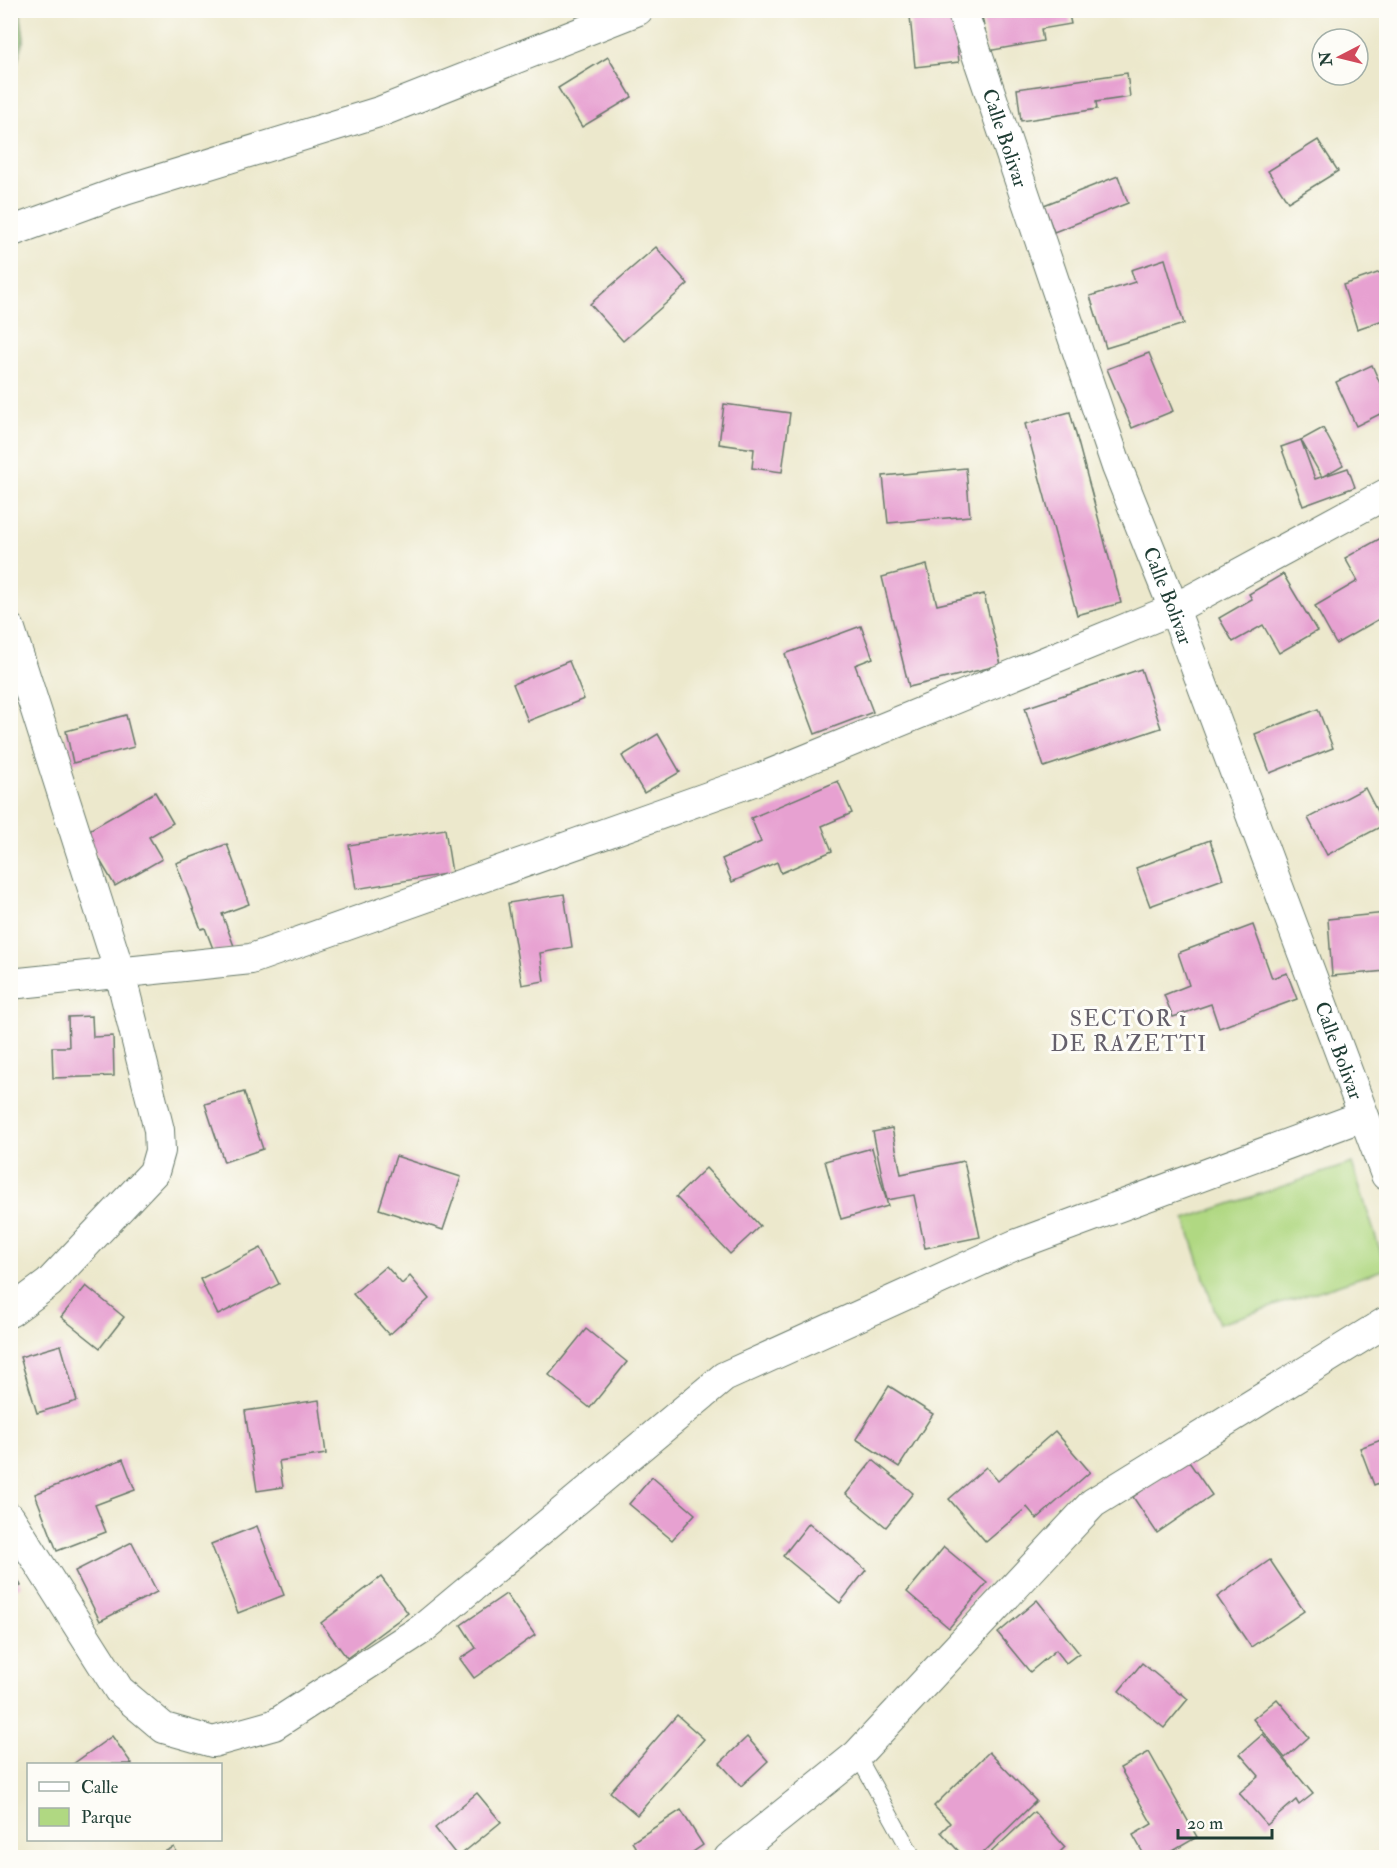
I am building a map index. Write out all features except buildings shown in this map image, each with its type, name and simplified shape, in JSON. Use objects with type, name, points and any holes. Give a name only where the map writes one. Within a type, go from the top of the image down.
[{"type":"street","points":[[10,232],[125,190],[382,111],[638,10]]},
{"type":"street","name":"Calle Bolivar","points":[[962,10],[1117,467],[1174,609],[1315,982],[1373,1123],[1386,1175]]},
{"type":"street","points":[[10,984],[251,959],[759,779],[1174,609],[1386,494]]},
{"type":"street","points":[[10,630],[120,973],[159,1130],[160,1151],[154,1172],[49,1283],[10,1312]]},
{"type":"street","points":[[10,1518],[119,1690],[164,1728],[213,1742],[264,1728],[274,1725],[422,1629],[724,1377],[1015,1245],[1373,1123]]},
{"type":"street","points":[[729,1857],[857,1755],[1093,1503],[1386,1322]]},
{"type":"lane","points":[[857,1755],[914,1857]]},
{"type":"green space","points":[[10,11],[20,11],[24,38],[15,70],[11,72]]},
{"type":"green space","points":[[1352,1163],[1386,1269],[1219,1324],[1185,1219]]},
{"type":"district","name":"SECTOR 1 DE RAZETTI","points":[[1129,1030]]}]
